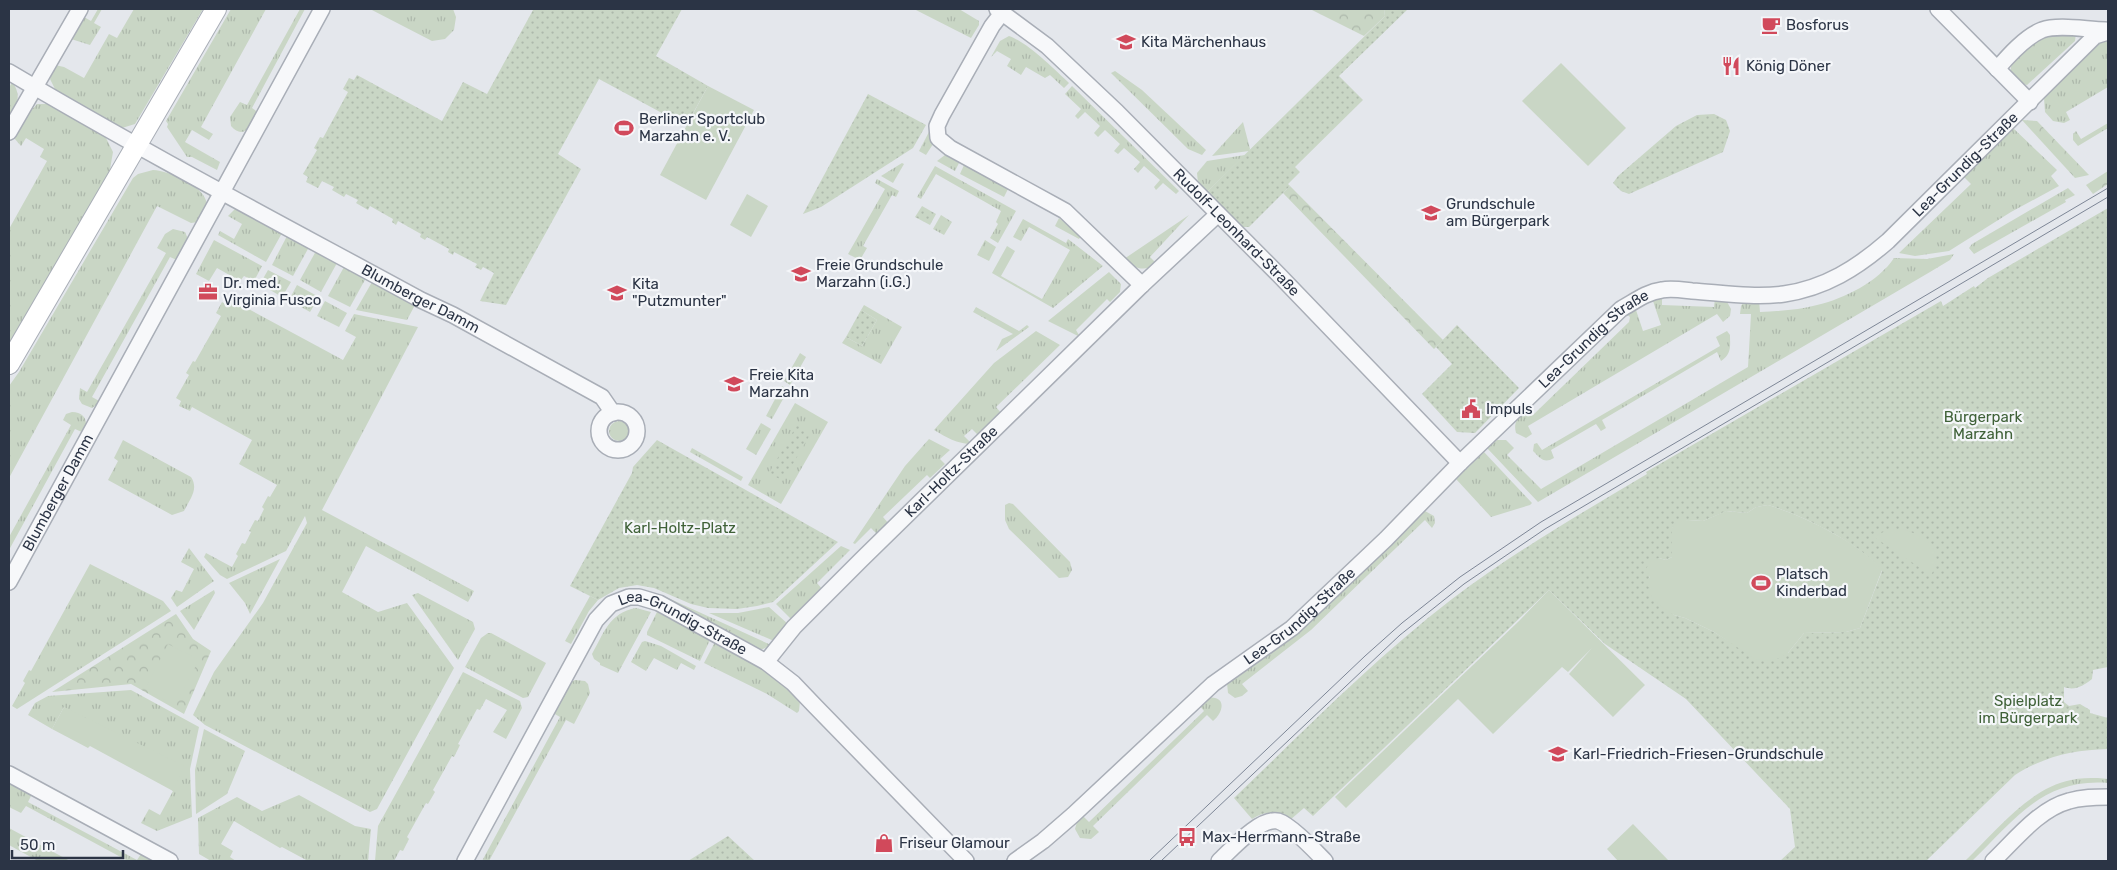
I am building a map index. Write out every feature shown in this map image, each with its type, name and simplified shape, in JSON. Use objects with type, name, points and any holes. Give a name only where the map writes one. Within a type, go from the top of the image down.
[{"type":"main road","points":[[9,364],[216,9]]},
{"type":"street","points":[[9,132],[80,9]]},
{"type":"street","name":"Blumberger Damm","points":[[9,582],[322,9]]},
{"type":"street","points":[[1938,9],[2030,102]]},
{"type":"street","name":"Rudolf-Leonhard-Straße","points":[[1142,285],[1065,211],[944,145],[938,138],[937,126],[1000,11],[1047,46],[1084,81],[1388,386],[1460,462]]},
{"type":"street","name":"Lea-Grundig-Straße","points":[[1997,69],[2030,38],[2043,30],[2065,28],[2108,31]]},
{"type":"street","name":"Lea-Grundig-Straße","points":[[1015,861],[1073,815],[1213,684],[1292,628],[1386,539],[1460,462],[1621,310],[1638,297],[1663,289],[1736,294],[1783,294],[1802,290],[1844,275],[1888,241],[2095,36],[2108,31]]},
{"type":"street","name":"Blumberger Damm","points":[[9,72],[137,146],[222,190],[421,300],[454,315],[602,397],[613,413]]},
{"type":"street","name":"Karl-Holtz-Straße","points":[[766,662],[794,627],[854,567],[1142,285],[1218,214]]},
{"type":"street","name":"Lea-Grundig-Straße","points":[[465,861],[596,620],[611,604],[634,597],[659,603],[766,662],[798,689],[966,861]]},
{"type":"street","points":[[9,774],[170,861]]},
{"type":"street","points":[[1993,861],[2052,807],[2069,801],[2108,797]]},
{"type":"street","points":[[1219,861],[1258,826],[1268,821],[1279,821],[1325,861]]},
{"type":"green space","points":[[98,9],[102,9],[94,23],[101,27],[90,45],[71,39],[84,17],[91,21]]},
{"type":"green space","points":[[134,9],[203,9],[135,124],[122,128],[56,91],[50,79],[55,65],[64,67],[84,78],[109,34],[117,38]]},
{"type":"green space","points":[[231,9],[266,9],[201,127],[213,134],[209,140],[192,130],[185,142],[220,162],[217,170],[192,157],[187,157],[167,127],[166,121]]},
{"type":"green space","points":[[300,9],[305,9],[252,108],[259,113],[248,129],[240,132],[236,130],[231,126],[230,117],[240,102],[247,105]]},
{"type":"green space","points":[[370,9],[453,9],[456,17],[454,30],[445,39],[432,41]]},
{"type":"green space","points":[[531,9],[682,9],[656,56],[708,86],[686,126],[599,79],[558,154],[581,169],[506,305],[480,301],[494,273],[483,267],[481,270],[475,267],[477,264],[454,252],[453,255],[448,252],[449,249],[427,237],[425,240],[420,237],[421,234],[398,221],[396,225],[392,222],[393,219],[370,206],[368,210],[356,203],[358,200],[346,194],[344,197],[332,190],[334,187],[322,181],[318,188],[306,182],[308,177],[303,174],[317,150],[314,148],[320,137],[323,138],[348,92],[343,89],[349,78],[354,80],[357,75],[442,121],[463,82],[487,94],[533,10]]},
{"type":"green space","points":[[914,9],[959,9],[979,21],[979,25],[971,38]]},
{"type":"green space","points":[[1310,9],[1384,9],[1385,16],[1364,36]]},
{"type":"green space","points":[[1384,9],[1408,9],[1339,76],[1363,100],[1295,167],[1300,172],[1288,184],[1290,186],[1249,227],[1242,227],[1207,192],[1385,16]]},
{"type":"green space","points":[[2076,33],[2075,41],[2027,85],[2023,84],[2011,73],[2014,61],[2029,45],[2048,36]]},
{"type":"green space","points":[[1009,36],[1032,50],[1069,83],[1064,88],[1050,75],[1045,78],[1026,67],[1021,75],[1007,66],[1011,59],[997,51],[991,57],[1000,41]]},
{"type":"green space","points":[[2108,37],[2108,87],[2066,112],[2070,120],[2064,123],[2053,121],[2045,112],[2044,98],[2101,40]]},
{"type":"green space","points":[[1561,63],[1626,128],[1588,166],[1522,101]]},
{"type":"green space","points":[[1115,71],[1142,90],[1206,150],[1202,155],[1188,149],[1111,73]]},
{"type":"green space","points":[[12,82],[18,97],[9,120],[9,88]]},
{"type":"green space","points":[[708,86],[754,110],[706,200],[660,175]]},
{"type":"green space","points":[[1072,86],[1179,191],[1176,194],[1163,183],[1156,190],[1154,187],[1160,180],[1144,166],[1138,173],[1134,169],[1140,162],[1124,148],[1118,154],[1114,151],[1120,144],[1105,130],[1098,137],[1094,133],[1100,126],[1085,112],[1078,119],[1075,116],[1081,109],[1065,94]]},
{"type":"green space","points":[[868,94],[926,125],[913,148],[821,207],[803,214]]},
{"type":"green space","points":[[37,104],[50,104],[104,134],[113,152],[109,175],[9,345],[9,229],[47,161],[40,157],[44,149],[26,138],[21,146],[14,138],[29,113]]},
{"type":"green space","points":[[1714,114],[1726,120],[1730,131],[1723,152],[1629,194],[1621,191],[1613,183],[1618,176],[1676,126],[1697,115]]},
{"type":"green space","points":[[2022,120],[2037,121],[2089,175],[2075,178]]},
{"type":"green space","points":[[1243,122],[1249,151],[1212,156]]},
{"type":"green space","points":[[2108,123],[2108,128],[2078,146],[2073,140],[2073,134],[2076,131],[2081,139]]},
{"type":"green space","points":[[2013,128],[2057,170],[2051,176],[2059,186],[2011,212],[1949,251],[1915,256],[1899,253],[1971,184],[1963,176]]},
{"type":"green space","points":[[930,130],[935,141],[926,155],[919,151]]},
{"type":"green space","points":[[945,155],[959,163],[955,171],[937,161]]},
{"type":"green space","points":[[1245,155],[1207,192],[1198,183],[1197,173],[1207,161]]},
{"type":"green space","points":[[902,163],[904,164],[893,183],[881,176]]},
{"type":"green space","points":[[964,165],[1008,189],[1004,197],[960,174]]},
{"type":"green space","points":[[935,166],[1016,211],[998,243],[990,238],[998,224],[996,222],[1001,211],[936,174],[921,199],[917,197]]},
{"type":"green space","points":[[153,170],[177,176],[194,186],[205,197],[207,204],[198,222],[191,223],[157,206],[9,478],[9,386],[133,178],[138,174]]},
{"type":"green space","points":[[2108,171],[2108,184],[2093,194],[2086,185]]},
{"type":"green space","points":[[877,179],[899,191],[896,197],[892,195],[863,246],[867,248],[860,260],[848,254],[885,189],[875,183]]},
{"type":"green space","points":[[1290,186],[1443,340],[1434,349],[1283,193]]},
{"type":"green space","points":[[2068,188],[2075,195],[2065,200],[2066,202],[1974,254],[1969,248],[1972,244]]},
{"type":"green space","points":[[747,194],[768,206],[751,237],[730,225]]},
{"type":"green space","points":[[922,206],[936,214],[930,225],[915,217]]},
{"type":"green space","points":[[236,208],[282,233],[266,262],[218,235],[220,231],[234,239],[242,224],[228,216]]},
{"type":"green space","name":"Bürgerpark Marzahn","points":[[2108,208],[2108,667],[2093,670],[2092,679],[2082,686],[2075,688],[2064,687],[2064,702],[2069,706],[2080,704],[2090,710],[2090,713],[2108,718],[2108,749],[2060,755],[2026,768],[2015,775],[1926,861],[1780,861],[1795,847],[1790,809],[1686,699],[1605,644],[1549,590],[1313,816],[1304,808],[1290,820],[1276,813],[1262,814],[1252,819],[1234,798],[1395,646],[1452,599],[1499,565],[1647,474],[1646,472],[1941,301],[1943,306],[1974,286],[1975,288],[1988,278]],"holes":[[[1768,505],[1830,531],[1845,540],[1860,550],[1882,571],[1860,628],[1846,632],[1804,633],[1788,653],[1732,643],[1714,632],[1685,618],[1674,615],[1651,589],[1649,572],[1659,558],[1666,560],[1672,557],[1672,528],[1688,520],[1703,521],[1727,511],[1747,513],[1756,507]]]},
{"type":"green space","points":[[941,215],[952,222],[944,235],[933,229]]},
{"type":"green space","points":[[1189,215],[1150,257],[1157,264],[1144,269],[1132,265],[1124,259]]},
{"type":"green space","points":[[1059,218],[1081,236],[1079,239],[1055,226]]},
{"type":"green space","points":[[1023,219],[1066,243],[1068,239],[1103,266],[1053,308],[992,273],[1007,246],[1015,251],[1001,276],[1042,299],[1070,250],[1029,227],[1021,241],[1013,237]]},
{"type":"green space","points":[[173,229],[185,232],[188,239],[179,261],[170,257],[92,397],[101,402],[92,408],[82,404],[79,399],[80,388],[87,392],[166,253],[157,248],[165,234]]},
{"type":"green space","points":[[287,236],[309,247],[293,276],[272,265]]},
{"type":"green space","points":[[214,240],[262,266],[254,281],[244,276],[240,281],[217,268],[209,281],[196,274]]},
{"type":"green space","points":[[985,240],[996,247],[989,261],[977,255]]},
{"type":"green space","points":[[316,251],[337,263],[321,292],[300,280]]},
{"type":"green space","points":[[1954,254],[1950,260],[1930,272],[1538,502],[1487,448],[1497,440],[1506,440],[1514,448],[1507,455],[1541,489],[1748,367],[1751,314],[1740,314],[1743,303],[1759,300],[1760,312],[1810,307],[1849,294],[1860,288],[1879,274],[1894,258],[1927,259]]},
{"type":"green space","points":[[344,267],[366,278],[350,307],[328,296]]},
{"type":"green space","points":[[268,270],[291,282],[282,297],[260,284]]},
{"type":"green space","points":[[1109,272],[1121,284],[1120,292],[1110,302],[1107,299],[1076,330],[1080,337],[1048,321]]},
{"type":"green space","points":[[372,282],[415,305],[407,320],[356,310]]},
{"type":"green space","points":[[297,285],[319,297],[310,312],[289,300]]},
{"type":"green space","points":[[1662,296],[1662,305],[1714,307],[1715,298],[1726,300],[1731,309],[1730,316],[1723,322],[1717,314],[1528,426],[1532,434],[1526,438],[1516,433],[1516,423],[1525,410],[1533,415],[1629,322],[1630,317],[1624,312],[1635,307],[1643,331],[1661,325],[1653,301]]},
{"type":"green space","points":[[230,299],[343,360],[356,337],[345,331],[354,314],[418,327],[322,510],[474,591],[468,602],[366,546],[342,592],[378,612],[407,603],[454,668],[377,809],[370,812],[205,725],[193,715],[214,672],[263,603],[307,523],[305,516],[286,551],[227,579],[220,575],[204,557],[206,553],[232,567],[242,543],[245,544],[251,532],[249,531],[255,520],[258,521],[264,509],[262,507],[277,485],[239,464],[252,440],[192,407],[190,411],[179,406],[181,401],[176,398],[189,375],[186,373],[193,361],[195,362],[221,316],[216,313],[222,302],[227,305]]},
{"type":"green space","points":[[325,301],[347,313],[339,327],[317,316]]},
{"type":"green space","points":[[864,305],[902,327],[881,364],[842,343],[846,337],[862,346],[877,320],[861,310]]},
{"type":"green space","points":[[976,307],[1019,331],[1027,325],[1029,327],[996,351],[1002,339],[1013,334],[973,312]]},
{"type":"green space","points":[[861,310],[877,320],[862,346],[846,337]]},
{"type":"green space","points":[[1457,325],[1519,388],[1475,433],[1457,432],[1422,394],[1452,364],[1436,347]]},
{"type":"green space","points":[[1036,331],[1060,345],[996,407],[1002,414],[979,436],[972,429],[964,436],[972,444],[947,438],[934,430],[994,363]]},
{"type":"green space","points":[[1727,331],[1730,335],[1730,350],[1721,361],[1717,352],[1602,420],[1606,428],[1601,431],[1596,424],[1551,450],[1554,458],[1551,460],[1542,459],[1533,451],[1534,444],[1537,443],[1542,450],[1720,346],[1716,337]]},
{"type":"green space","points":[[800,353],[806,357],[790,385],[784,381]]},
{"type":"green space","points":[[782,386],[788,390],[772,419],[766,416]]},
{"type":"green space","points":[[795,403],[828,422],[781,504],[748,485]]},
{"type":"green space","points":[[76,412],[85,418],[84,433],[75,429],[9,550],[9,537],[71,425],[63,420],[66,414]]},
{"type":"green space","points":[[615,421],[623,421],[629,427],[629,435],[623,441],[615,441],[609,435],[609,427]]},
{"type":"green space","points":[[761,423],[771,429],[756,455],[746,449]]},
{"type":"green space","points":[[797,425],[811,433],[783,481],[769,473]]},
{"type":"green space","points":[[929,439],[950,450],[940,459],[945,464],[930,478],[927,475],[883,517],[889,524],[878,535],[871,528],[855,544],[853,543],[905,466]]},
{"type":"green space","points":[[123,440],[191,477],[194,490],[184,511],[172,515],[108,480],[118,461],[114,458]]},
{"type":"green space","name":"Karl-Holtz-Platz","points":[[657,440],[838,542],[773,602],[757,606],[737,609],[708,608],[691,604],[654,588],[637,585],[619,588],[598,600],[570,586],[632,473],[633,467]]},
{"type":"green space","points":[[692,448],[743,477],[741,481],[690,452]]},
{"type":"green space","points":[[1484,452],[1532,503],[1530,505],[1491,517],[1456,479]]},
{"type":"green space","points":[[1013,504],[1070,562],[1072,570],[1068,577],[1059,578],[1009,529],[1005,520],[1005,505]]},
{"type":"green space","name":"Platsch Kinderbad","points":[[1768,505],[1830,531],[1860,550],[1882,570],[1860,628],[1846,632],[1804,633],[1788,653],[1777,659],[1766,661],[1755,659],[1714,632],[1685,618],[1674,615],[1659,605],[1650,594],[1651,589],[1646,585],[1647,579],[1650,578],[1646,569],[1651,560],[1659,558],[1666,560],[1672,557],[1672,528],[1676,522],[1688,520],[1703,521],[1726,511],[1747,513],[1756,507]]},
{"type":"green space","points":[[1425,511],[1434,516],[1435,523],[1432,528],[1425,520],[1311,630],[1242,684],[1248,691],[1242,696],[1235,698],[1228,693],[1227,683]]},
{"type":"green space","points":[[1903,529],[1925,540],[1935,552],[1935,566],[1931,575],[1874,537],[1887,530]]},
{"type":"green space","points":[[841,546],[850,550],[817,583],[823,590],[792,620],[776,604]]},
{"type":"green space","points":[[189,548],[214,581],[177,607],[171,598],[176,590],[182,592],[194,569],[181,562]]},
{"type":"green space","points":[[280,559],[250,614],[245,603],[229,583]]},
{"type":"green space","points":[[90,564],[163,601],[171,611],[17,709],[12,706],[25,683],[23,681],[29,670],[31,671]]},
{"type":"green space","points":[[214,590],[215,593],[194,630],[180,611]]},
{"type":"green space","points":[[1549,590],[1645,685],[1613,717],[1569,674],[1592,648],[1568,672],[1562,667],[1493,734],[1458,699],[1346,808],[1335,797]]},
{"type":"green space","points":[[418,593],[473,622],[475,629],[458,660],[412,595]]},
{"type":"green space","points":[[590,596],[598,600],[589,611],[571,644],[565,641]]},
{"type":"green space","points":[[666,597],[771,645],[763,649],[756,649]]},
{"type":"green space","points":[[769,607],[788,624],[774,641],[709,613],[738,613]]},
{"type":"green space","points":[[636,608],[651,612],[618,673],[600,665],[592,654],[613,619],[619,614]]},
{"type":"green space","points":[[657,612],[710,640],[700,661],[647,635]]},
{"type":"green space","points":[[176,614],[193,639],[211,651],[184,714],[131,684],[52,692]]},
{"type":"green space","points":[[488,633],[546,663],[528,697],[523,698],[465,667],[481,638]]},
{"type":"green space","points":[[645,641],[661,646],[696,666],[694,670],[681,663],[677,670],[654,658],[646,671],[631,662],[642,642]]},
{"type":"green space","points":[[715,642],[749,661],[781,683],[800,701],[799,711],[797,713],[767,694],[704,663]]},
{"type":"green space","points":[[168,644],[199,660],[175,705],[145,689]]},
{"type":"green space","points":[[463,672],[520,701],[522,708],[506,739],[493,732],[507,710],[486,699],[480,710],[477,709],[458,744],[460,745],[454,757],[452,756],[433,790],[435,792],[428,804],[426,803],[407,837],[409,839],[403,851],[400,850],[394,861],[375,861],[378,826]]},
{"type":"green space","points":[[575,680],[585,681],[588,684],[590,693],[574,724],[566,720],[489,861],[482,861],[560,717],[553,713],[569,683]]},
{"type":"green space","points":[[131,690],[199,727],[190,769],[192,817],[157,831],[141,823],[149,809],[160,815],[173,791],[64,707],[52,729],[28,715],[35,703],[48,696]]},
{"type":"green space","points":[[1213,697],[1222,704],[1217,717],[1213,721],[1207,715],[1093,826],[1099,832],[1091,839],[1080,838],[1075,829],[1077,822],[1083,816],[1089,822],[1204,711],[1199,705],[1206,698]]},
{"type":"green space","points":[[64,707],[184,766],[173,791],[90,746],[88,748],[52,729]]},
{"type":"green space","points":[[204,729],[245,751],[227,794],[196,814],[195,770]]},
{"type":"green space","points":[[2108,779],[2108,783],[2085,783],[2065,787],[2047,795],[2017,817],[1972,861],[1965,861],[2027,801],[2041,792],[2071,780]]},
{"type":"green space","points":[[9,781],[32,794],[28,802],[137,860],[141,854],[156,861],[128,861],[26,806],[21,813],[9,807]]},
{"type":"green space","points":[[299,795],[355,826],[371,829],[368,861],[308,861],[282,847],[280,848],[234,821],[221,844],[233,851],[230,857],[236,861],[211,861],[199,854],[198,818],[237,797],[262,811]]},
{"type":"green space","points":[[1633,824],[1669,861],[1618,861],[1607,849]]},
{"type":"green space","points":[[9,828],[70,861],[38,861],[9,845]]},
{"type":"green space","points":[[728,836],[755,861],[688,861]]},
{"type":"tram line","points":[[1149,861],[1365,656],[1402,623],[1460,577],[1541,522],[2108,188]]},
{"type":"tram line","points":[[1161,861],[1400,635],[1464,584],[1545,529],[2108,197]]},
{"type":"place","name":"Bosforus","points":[[1771,25]]},
{"type":"place","name":"Kita Märchenhaus","points":[[1126,42]]},
{"type":"place","name":"König Döner","points":[[1731,66]]},
{"type":"place","name":"Berliner Sportclub Marzahn e. V.","points":[[624,128]]},
{"type":"place","name":"Grundschule am Bürgerpark","points":[[1431,213]]},
{"type":"place","name":"Freie Grundschule Marzahn (i.G.)","points":[[801,274]]},
{"type":"place","name":"Dr. med. Virginia Fusco","points":[[208,292]]},
{"type":"place","name":"Kita \"Putzmunter\"","points":[[617,293]]},
{"type":"place","name":"Freie Kita Marzahn","points":[[734,384]]},
{"type":"place","name":"Impuls","points":[[1471,409]]},
{"type":"place","name":"Platsch Kinderbad","points":[[1761,583]]},
{"type":"place","name":"Karl-Friedrich-Friesen-Grundschule","points":[[1558,754]]},
{"type":"place","name":"Max-Herrmann-Straße","points":[[1187,837]]},
{"type":"place","name":"Friseur Glamour","points":[[884,843]]},
{"type":"park label","name":"Spielplatz im Bürgerpark","points":[[2028,710]]}]
